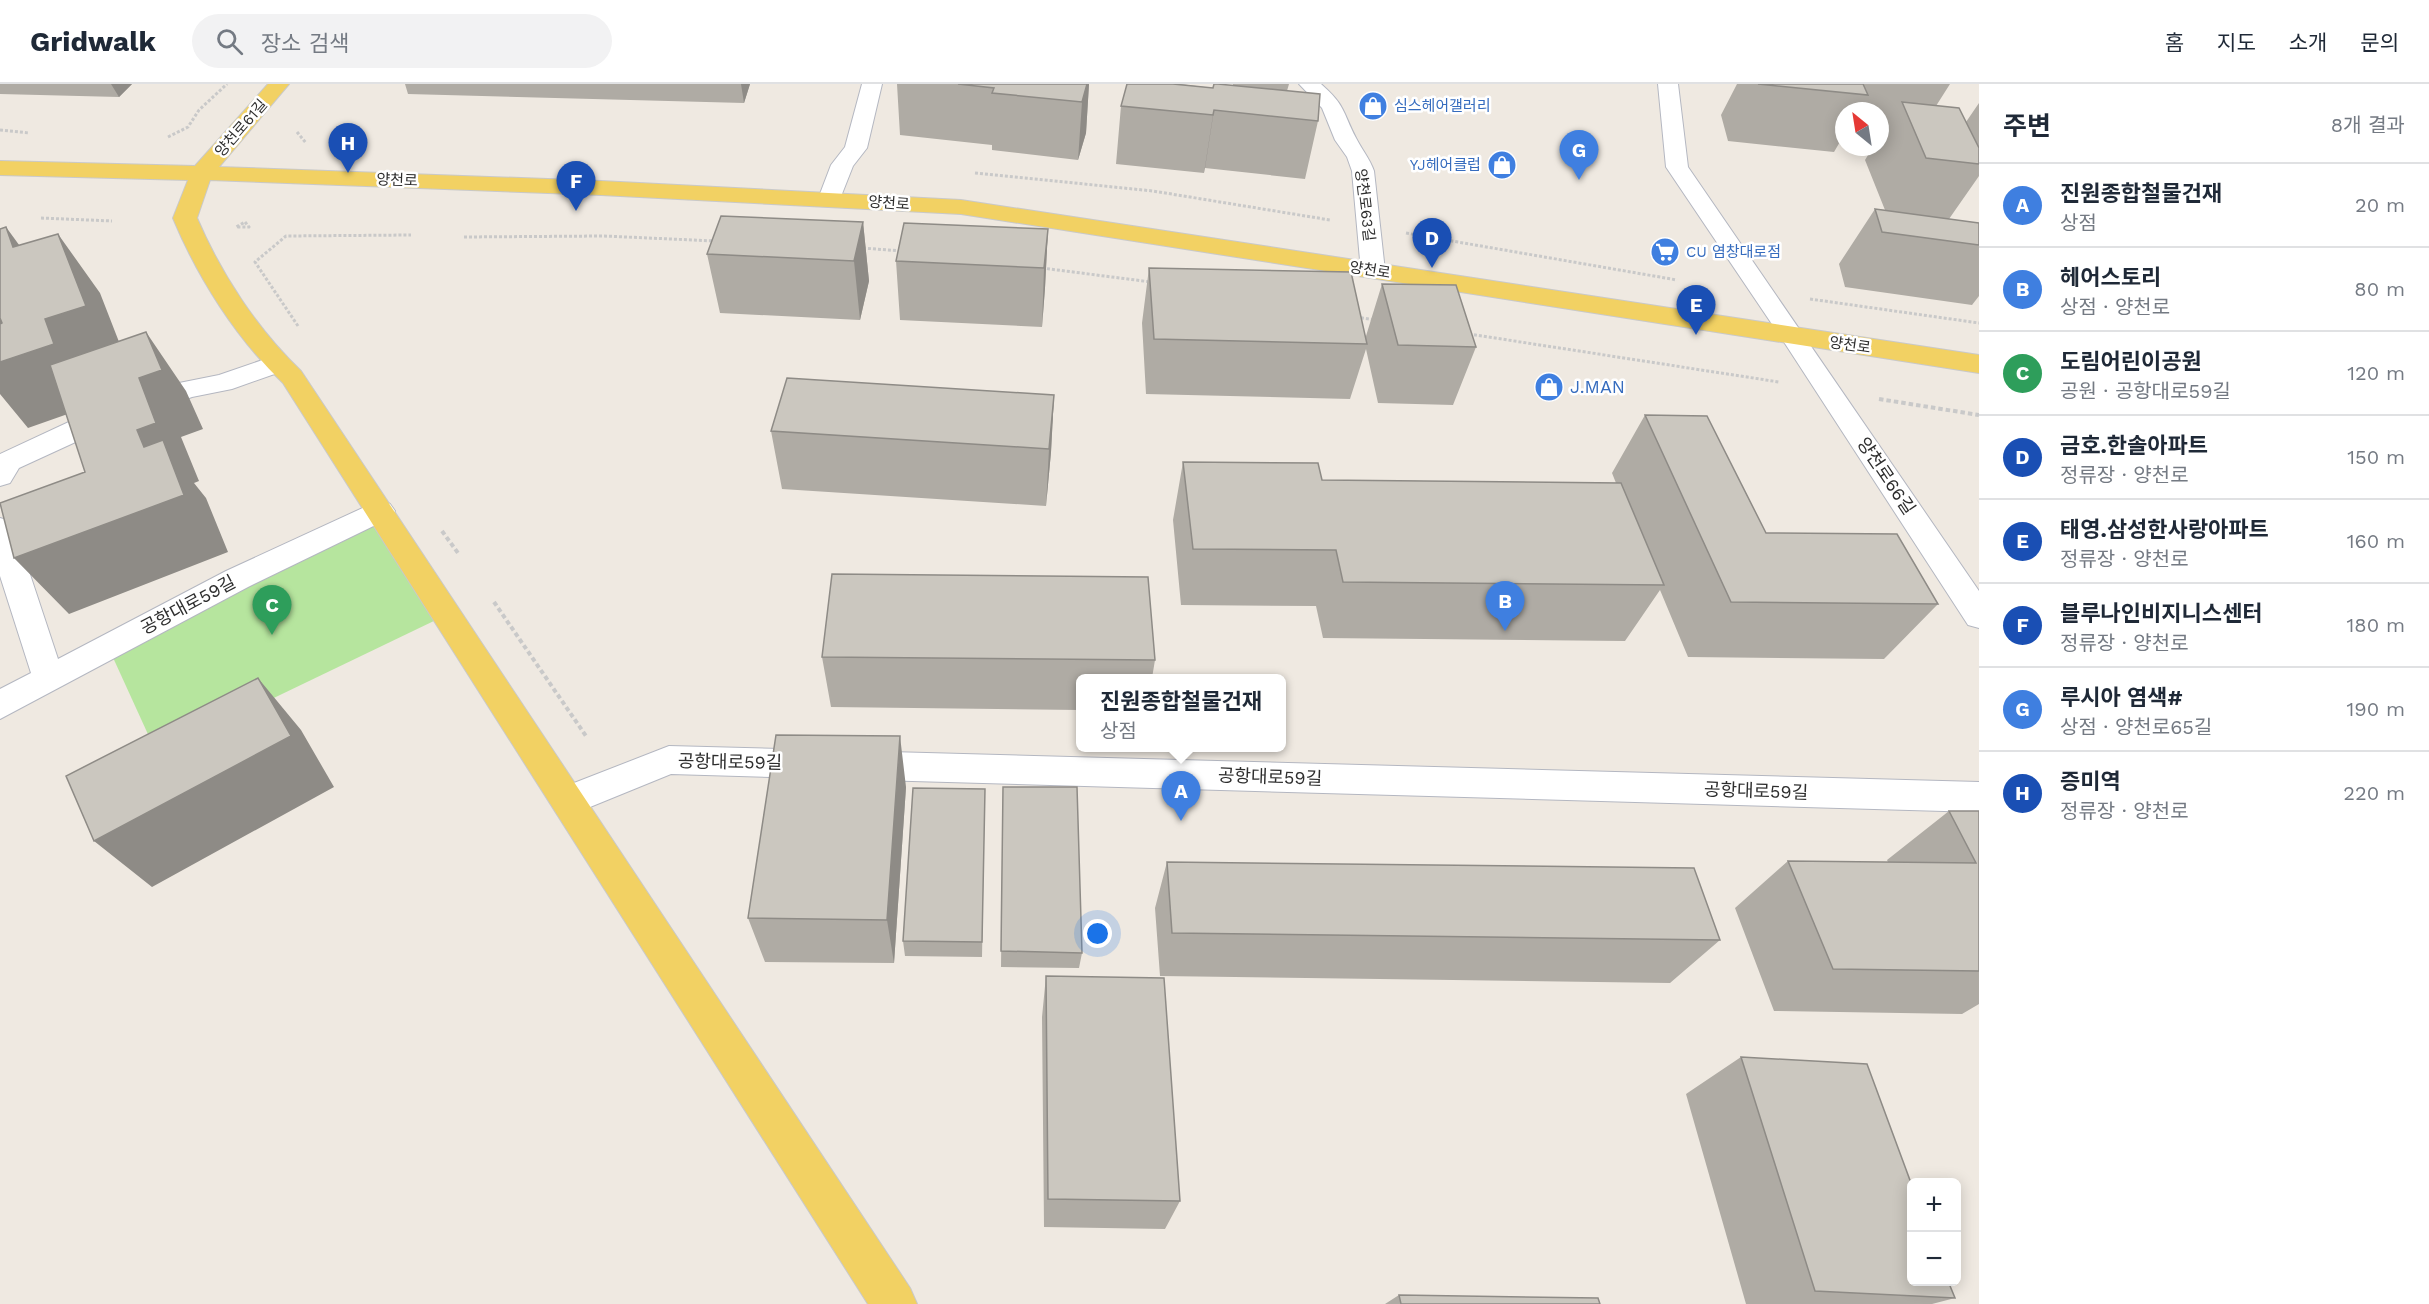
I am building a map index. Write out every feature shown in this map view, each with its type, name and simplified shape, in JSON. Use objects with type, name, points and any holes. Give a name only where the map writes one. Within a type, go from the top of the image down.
[{"type":"main road","name":"양천로61길","points":[[202,172],[279,84]]},
{"type":"main road","name":"양천로","points":[[0,168],[202,172],[830,199],[962,207],[1979,364]]},
{"type":"main road","points":[[202,172],[185,218],[218,280],[277,364],[292,377],[894,1304]]},
{"type":"street","points":[[830,199],[842,165],[856,148],[872,84]]},
{"type":"street","name":"양천로63길","points":[[1310,84],[1332,105],[1346,140],[1358,157],[1364,171],[1373,271]]},
{"type":"street","name":"양천로66길","points":[[1668,84],[1677,167],[1794,337],[1979,616]]},
{"type":"street","points":[[0,476],[9,461],[96,421],[188,389],[223,383],[277,364]]},
{"type":"street","name":"공항대로59길","points":[[0,705],[237,579],[380,511]]},
{"type":"street","points":[[0,529],[49,679]]},
{"type":"street","name":"공항대로59길","points":[[568,801],[669,760],[1979,797]]},
{"type":"path","points":[[161,139],[188,127],[199,110],[227,84]]},
{"type":"path","points":[[0,130],[36,133]]},
{"type":"path","points":[[967,172],[1106,183],[1267,207],[1334,221]]},
{"type":"path","points":[[41,218],[112,221]]},
{"type":"path","points":[[1400,232],[1678,280]]},
{"type":"path","points":[[304,335],[255,262],[286,236],[411,235]]},
{"type":"path","points":[[464,237],[604,236],[720,241]]},
{"type":"path","points":[[859,248],[905,252]]},
{"type":"path","points":[[1032,267],[1158,283]]},
{"type":"path","points":[[1804,298],[1979,323]]},
{"type":"path","points":[[1353,316],[1387,322]]},
{"type":"path","points":[[1469,334],[1783,382]]},
{"type":"path","points":[[1874,398],[1979,415]]},
{"type":"path","points":[[494,602],[586,736]]},
{"type":"green space","points":[[372,518],[438,619],[157,754],[110,651]]},
{"type":"building","points":[[958,84],[1087,84],[1082,102],[992,93],[994,88]]},
{"type":"building","points":[[1127,84],[1173,84],[1213,88],[1214,84],[1218,84],[1320,94],[1318,121],[1214,110],[1213,115],[1121,106]]},
{"type":"building","points":[[1758,84],[1863,84],[1868,95]]},
{"type":"building","points":[[1902,102],[1959,108],[1979,148],[1979,164],[1926,158]]},
{"type":"building","points":[[1875,209],[1979,223],[1979,245],[1882,232]]},
{"type":"building","points":[[721,216],[863,222],[854,261],[707,254]]},
{"type":"building","points":[[904,223],[1048,229],[1044,268],[896,261]]},
{"type":"building","points":[[6,227],[13,247],[58,234],[86,306],[45,319],[54,344],[0,362],[0,324],[2,323],[0,318],[0,229]]},
{"type":"building","points":[[1149,268],[1351,272],[1367,344],[1154,339]]},
{"type":"building","points":[[1382,284],[1456,285],[1476,347],[1398,345]]},
{"type":"building","points":[[146,332],[162,370],[139,378],[156,423],[137,430],[144,447],[163,440],[184,495],[14,558],[0,503],[85,472],[50,365]]},
{"type":"building","points":[[787,378],[1054,395],[1049,449],[771,431]]},
{"type":"building","points":[[1645,415],[1707,416],[1766,533],[1897,534],[1938,604],[1731,602]]},
{"type":"building","points":[[1183,462],[1318,463],[1322,480],[1621,483],[1664,585],[1343,582],[1336,550],[1193,549]]},
{"type":"building","points":[[832,574],[1148,577],[1155,660],[822,657]]},
{"type":"building","points":[[258,678],[291,736],[94,841],[66,776]]},
{"type":"building","points":[[776,735],[900,736],[887,920],[748,918]]},
{"type":"building","points":[[1003,787],[1077,787],[1082,953],[1001,951]]},
{"type":"building","points":[[913,788],[985,789],[982,942],[903,941]]},
{"type":"building","points":[[1949,811],[1979,811],[1979,971],[1833,969],[1788,861],[1976,863]]},
{"type":"building","points":[[1167,862],[1694,868],[1720,940],[1172,933]]},
{"type":"building","points":[[1046,976],[1164,978],[1180,1201],[1048,1199]]},
{"type":"building","points":[[1741,1057],[1867,1064],[1909,1178],[1907,1178],[1907,1286],[1950,1286],[1955,1298],[1815,1291]]},
{"type":"building","points":[[1399,1295],[1598,1298],[1600,1304],[1401,1304]]},
{"type":"place","name":"심스헤어갤러리","points":[[1373,106]]},
{"type":"place","name":"YJ헤어클럽","points":[[1502,165]]},
{"type":"place","name":"증미역","points":[[348,173]]},
{"type":"place","name":"루시아 염색#","points":[[1579,180]]},
{"type":"place","name":"블루나인비지니스센터","points":[[576,211]]},
{"type":"place","name":"CU 염창대로점","points":[[1665,252]]},
{"type":"place","name":"금호.한솔아파트","points":[[1432,268]]},
{"type":"place","name":"태영.삼성한사랑아파트","points":[[1696,335]]},
{"type":"place","name":"J.MAN","points":[[1549,387]]},
{"type":"place","name":"헤어스토리","points":[[1505,631]]},
{"type":"place","name":"도림어린이공원","points":[[272,635]]},
{"type":"place","name":"진원종합철물건재","points":[[1181,821]]}]
